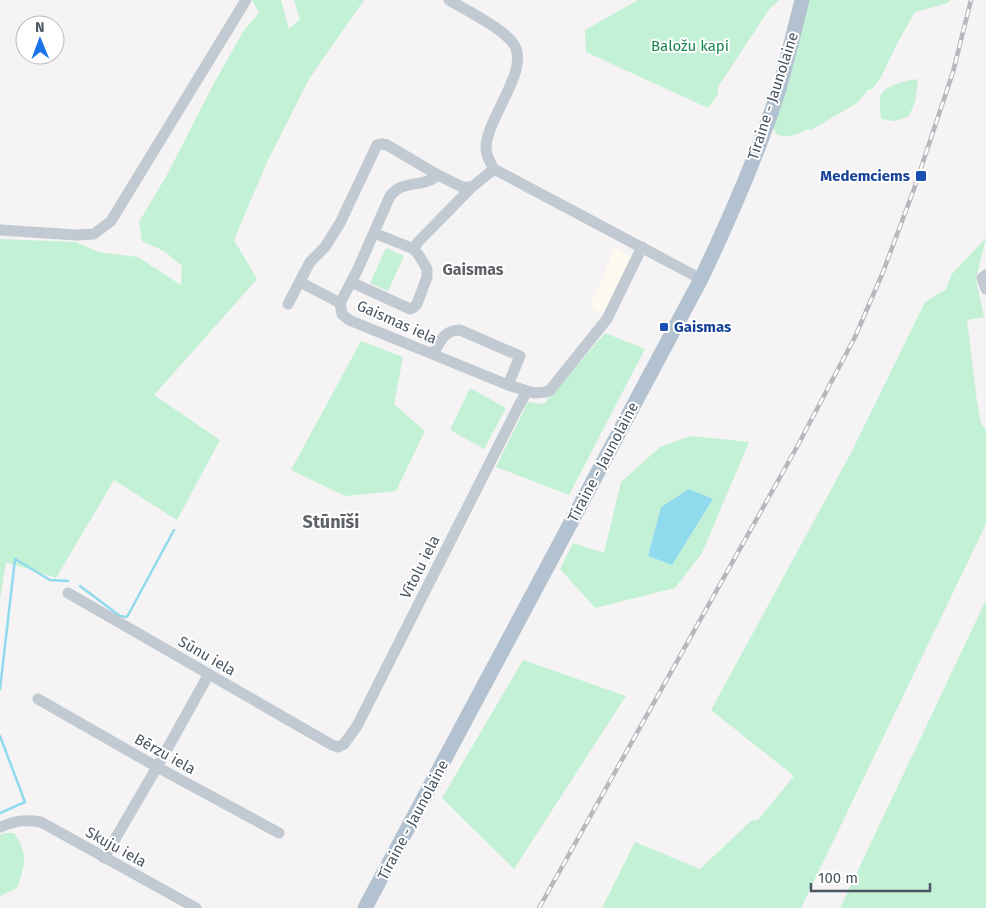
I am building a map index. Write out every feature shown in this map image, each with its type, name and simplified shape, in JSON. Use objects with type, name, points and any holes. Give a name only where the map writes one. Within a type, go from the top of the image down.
[{"type":"main road","name":"Tīraine - Jaunolaine","points":[[365,908],[701,279],[739,197],[762,138],[778,91],[802,0]]},
{"type":"street","points":[[0,230],[77,235],[94,234],[111,220],[246,0]]},
{"type":"street","points":[[449,0],[493,27],[508,38],[516,49],[518,59],[515,73],[487,137],[486,149],[488,160],[494,169],[701,279]]},
{"type":"street","points":[[288,304],[310,262],[325,247],[340,224],[377,145],[387,145],[462,187],[472,186]]},
{"type":"street","points":[[414,250],[418,242],[472,186],[494,169]]},
{"type":"street","points":[[340,303],[390,196],[395,191],[413,184],[432,180],[438,175]]},
{"type":"street","points":[[351,282],[410,309],[416,304],[428,277],[426,265],[414,250],[374,233]]},
{"type":"street","name":"Gaismas iela","points":[[300,282],[340,303],[342,314],[349,320],[508,385],[527,392],[540,394],[550,390],[609,316],[642,247]]},
{"type":"street","points":[[433,354],[445,335],[452,330],[460,330],[520,356],[508,385]]},
{"type":"street","name":"Vītolu iela","points":[[332,745],[338,747],[344,744],[354,732],[527,392]]},
{"type":"street","name":"Sūnu iela","points":[[68,593],[332,745]]},
{"type":"street","points":[[104,858],[208,674]]},
{"type":"street","name":"Bērzu iela","points":[[38,699],[156,767],[279,833]]},
{"type":"street","name":"Skuju iela","points":[[0,827],[20,820],[41,822],[196,908]]},
{"type":"shaded area","points":[[615,247],[640,262],[617,310],[599,313],[589,305]]},
{"type":"green space","points":[[252,0],[281,0],[289,29],[300,19],[294,0],[364,0],[309,79],[267,162],[234,240],[257,279],[154,395],[220,440],[177,520],[114,480],[56,578],[6,562],[0,599],[0,239],[76,242],[98,252],[138,257],[181,285],[182,266],[164,251],[142,241],[139,222],[168,173],[213,85],[244,30],[259,13]]},
{"type":"green space","name":"Baložu kapi","points":[[638,0],[780,0],[770,8],[718,87],[718,94],[708,108],[586,52],[585,30]]},
{"type":"green space","points":[[809,0],[950,0],[948,3],[915,12],[880,79],[857,103],[811,130],[785,136],[776,134],[773,123]]},
{"type":"green space","points":[[916,79],[918,82],[915,102],[909,116],[895,121],[881,119],[880,100],[883,92],[897,84]]},
{"type":"green space","points":[[986,238],[976,279],[984,317],[967,320],[977,402],[981,423],[986,430],[986,524],[801,908],[602,908],[635,842],[700,869],[752,820],[758,820],[794,776],[711,710],[851,453],[925,302],[946,289],[951,275]]},
{"type":"green space","points":[[386,248],[404,256],[388,291],[370,283]]},
{"type":"green space","points":[[605,333],[645,349],[569,495],[496,467],[528,402],[544,404]]},
{"type":"green space","points":[[361,341],[403,357],[394,404],[425,431],[396,491],[345,496],[291,470]]},
{"type":"green space","points":[[470,388],[506,408],[484,449],[450,430]]},
{"type":"green space","points":[[691,436],[749,442],[702,553],[675,588],[595,608],[560,569],[573,543],[604,553],[621,482],[660,447]],"holes":[[[689,489],[713,499],[672,565],[648,556],[661,507]]]},
{"type":"green space","points":[[986,600],[986,908],[840,908]]},
{"type":"green space","points":[[523,660],[626,696],[514,869],[442,798]]},
{"type":"green space","points":[[14,833],[19,841],[24,854],[24,866],[17,888],[0,896],[0,835]]},
{"type":"water","points":[[689,489],[713,499],[672,565],[648,556],[661,507]]},
{"type":"waterway","points":[[80,586],[120,616],[127,617],[174,530]]},
{"type":"waterway","points":[[0,689],[15,559],[50,580],[68,581]]},
{"type":"waterway","points":[[0,736],[25,802],[0,813]]},
{"type":"railway","points":[[539,908],[798,445],[855,337],[883,272],[914,189],[953,72],[971,0]]},
{"type":"place","name":"Medemciems","points":[[921,176]]},
{"type":"place","name":"Gaismas","points":[[664,327]]},
{"type":"district","name":"Gaismas","points":[[473,269]]},
{"type":"district","name":"Stūnīši","points":[[331,522]]}]
